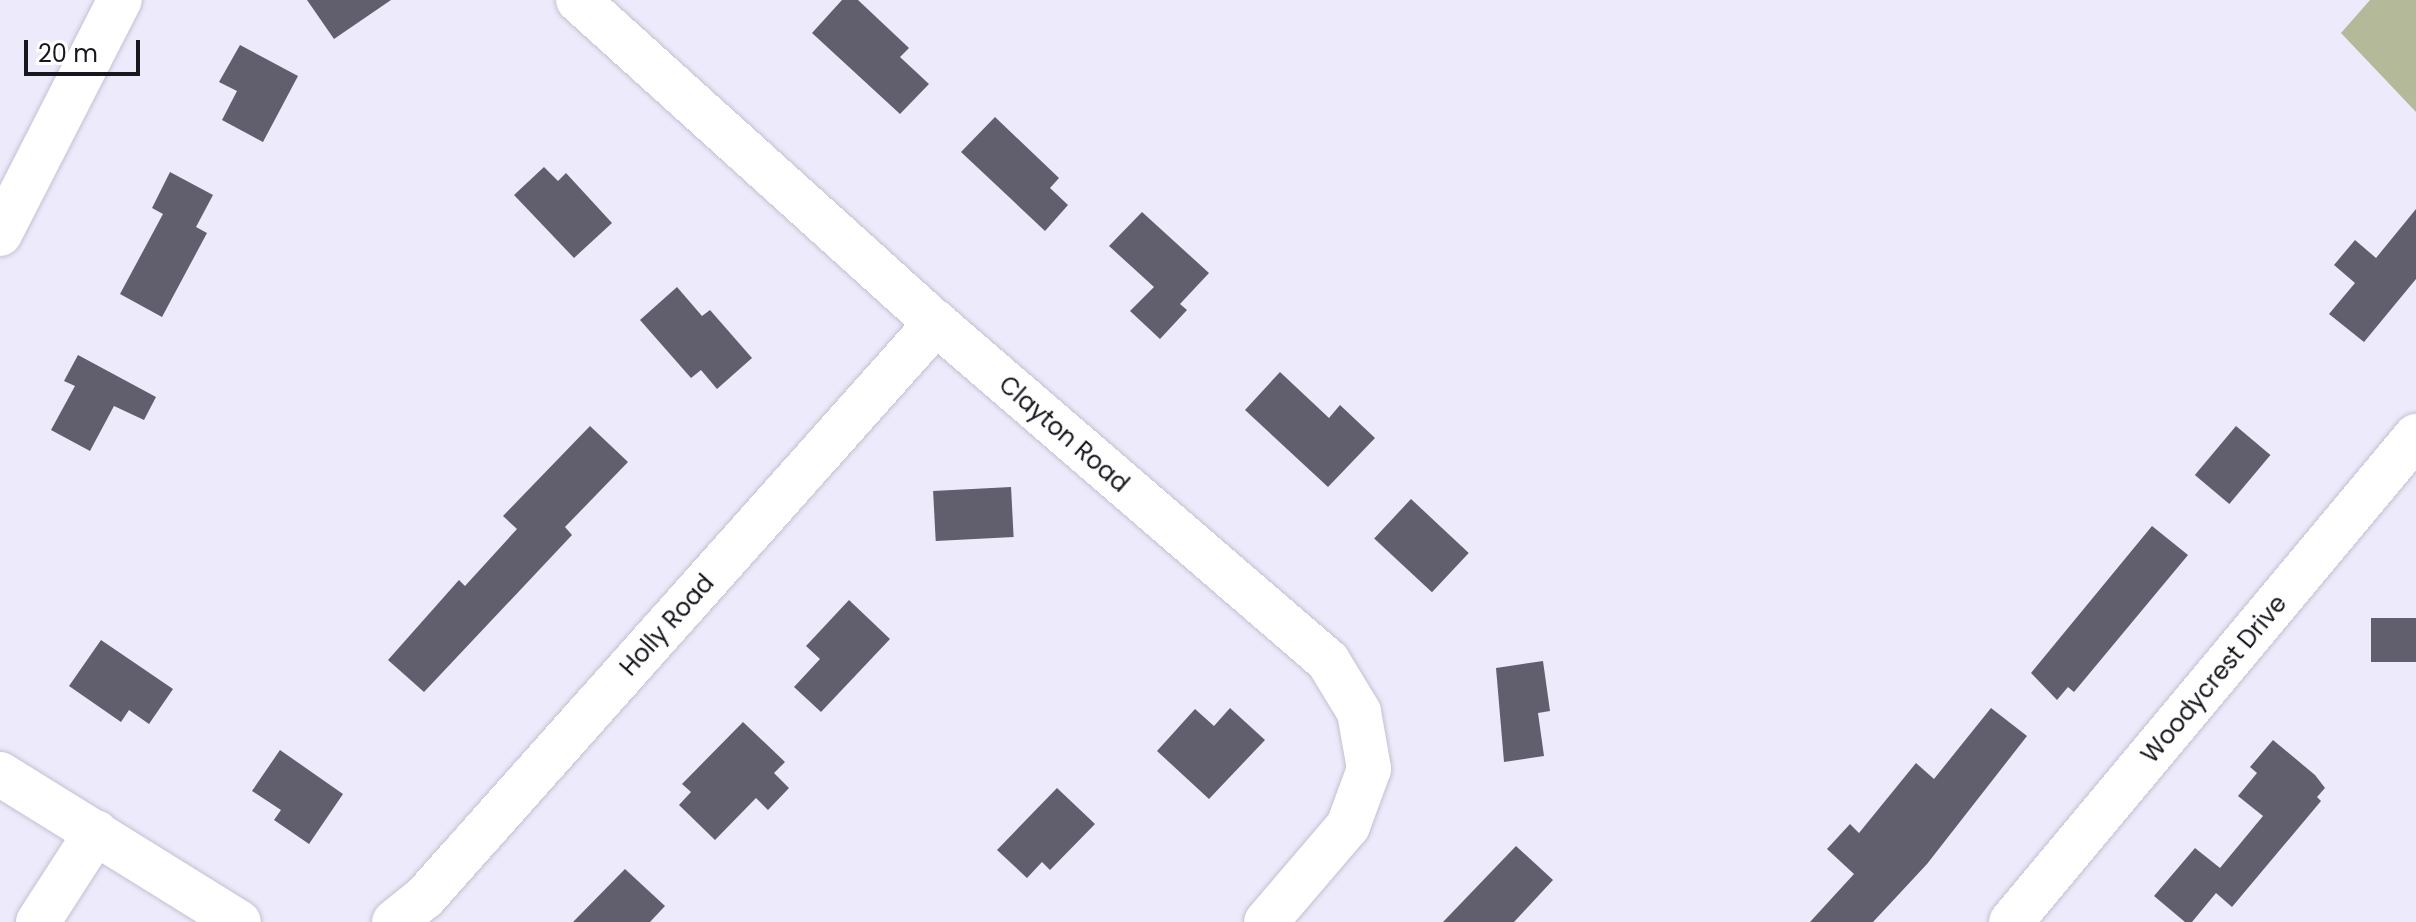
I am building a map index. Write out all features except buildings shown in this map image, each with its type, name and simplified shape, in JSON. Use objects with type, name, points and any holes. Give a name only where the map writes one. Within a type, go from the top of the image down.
[{"type":"street","points":[[0,234],[120,0]]},
{"type":"street","name":"Clayton Road","points":[[578,0],[936,323],[1328,661],[1359,712],[1369,769],[1348,826],[1266,922]]},
{"type":"street","name":"Holly Road","points":[[394,922],[425,897],[936,323]]},
{"type":"street","name":"Woodycrest Drive","points":[[2011,922],[2411,454]]},
{"type":"street","points":[[0,774],[239,922]]},
{"type":"street","points":[[38,922],[96,832]]},
{"type":"green space","points":[[2370,0],[2416,0],[2416,112],[2341,33]]}]
